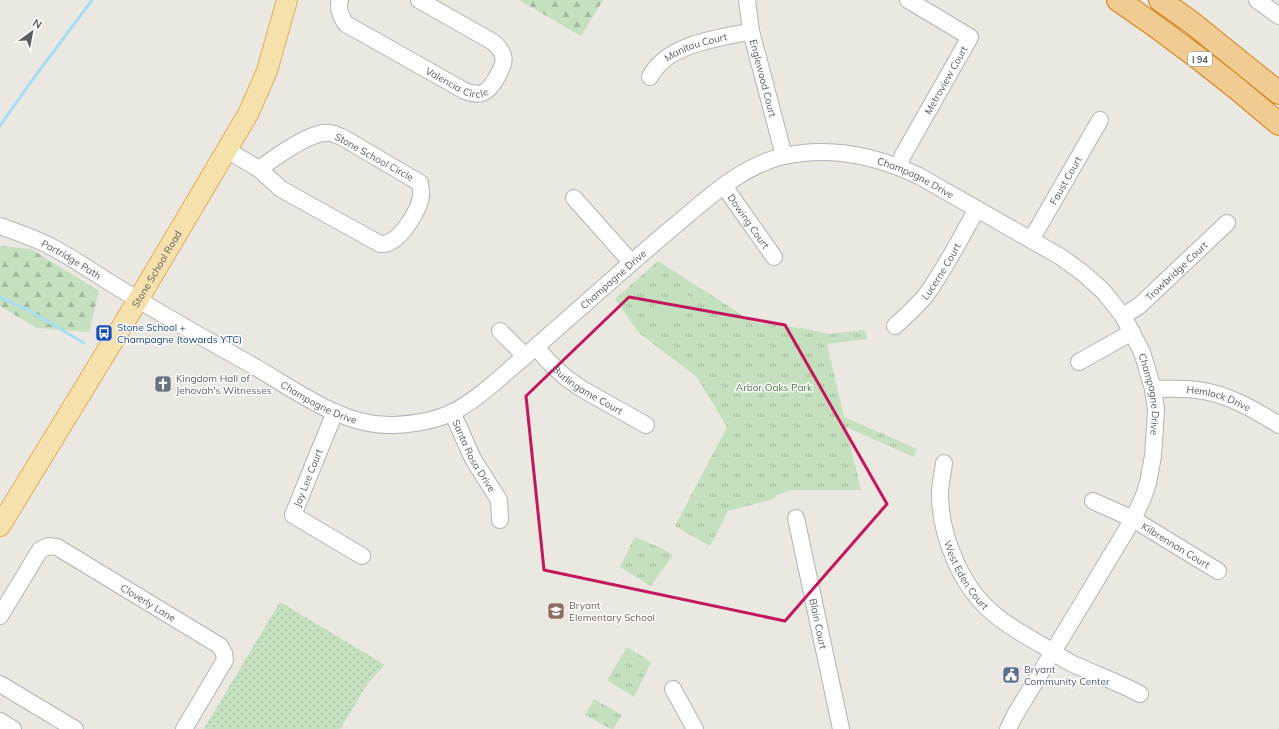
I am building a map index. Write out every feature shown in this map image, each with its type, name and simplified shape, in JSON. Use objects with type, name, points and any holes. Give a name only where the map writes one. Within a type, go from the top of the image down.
[{"type":"highway","name":"I 94","points":[[1118,0],[1170,36],[1237,88],[1279,124]]},
{"type":"highway","name":"I 94","points":[[1160,0],[1197,26],[1279,93]]},
{"type":"main road","name":"Stone School Road","points":[[0,526],[138,300],[248,114],[267,71],[286,0]]},
{"type":"street","name":"Valencia Circle","points":[[340,0],[339,10],[341,17],[346,24],[462,90],[471,94],[485,92],[491,87],[503,66],[503,52],[500,47],[419,0]]},
{"type":"street","name":"Englewood Court","points":[[747,0],[751,31],[784,156]]},
{"type":"street","name":"Metroview Court","points":[[899,167],[904,155],[970,36],[908,0]]},
{"type":"street","points":[[1256,0],[1279,16]]},
{"type":"street","name":"Manitou Court","points":[[650,77],[660,62],[673,53],[688,46],[751,31]]},
{"type":"street","name":"Faust Court","points":[[1031,240],[1100,120]]},
{"type":"street","name":"Stone School Circle","points":[[227,150],[259,169],[281,189],[380,244],[389,243],[398,237],[418,206],[421,195],[420,183],[342,137],[329,132],[315,135],[304,140],[286,150],[259,169]]},
{"type":"street","name":"Champagne Drive","points":[[138,300],[308,398],[336,412],[370,423],[392,425],[435,419],[452,412],[485,390],[631,262],[724,186],[746,172],[784,156],[827,152],[859,155],[899,167],[919,176],[1061,257],[1083,273],[1102,291],[1122,316],[1132,332],[1142,352],[1153,389],[1156,410],[1153,456],[1148,483],[1143,498],[1133,519],[1008,729]]},
{"type":"street","name":"Dowing Court","points":[[724,186],[774,257]]},
{"type":"street","points":[[574,198],[631,262]]},
{"type":"street","name":"Lucerne Court","points":[[895,326],[915,308],[926,294],[977,209]]},
{"type":"street","name":"Trowbridge Court","points":[[1122,316],[1139,306],[1227,223]]},
{"type":"street","name":"Partridge Path","points":[[0,226],[48,245],[138,300]]},
{"type":"street","points":[[500,330],[530,352]]},
{"type":"street","points":[[1079,362],[1132,332]]},
{"type":"street","name":"Burlingame Court","points":[[530,352],[548,361],[565,377],[582,389],[646,425]]},
{"type":"street","name":"Hemlock Drive","points":[[1153,389],[1198,390],[1218,395],[1277,420]]},
{"type":"street","name":"Jay Lee Court","points":[[336,412],[293,515],[362,556]]},
{"type":"street","name":"Santa Rosa Drive","points":[[452,412],[473,459],[499,500],[500,520]]},
{"type":"street","name":"West Eden Court","points":[[944,463],[940,492],[945,530],[951,551],[960,572],[978,598],[993,614],[1053,652],[1094,674],[1123,685],[1140,694]]},
{"type":"street","points":[[1093,501],[1133,519]]},
{"type":"street","name":"Blain Court","points":[[796,518],[841,729]]},
{"type":"street","name":"Kilbrennan Court","points":[[1133,519],[1218,571]]},
{"type":"street","name":"Cloverly Lane","points":[[3,604],[40,550],[48,546],[57,547],[220,646],[224,653],[225,660],[184,729]]},
{"type":"street","points":[[0,684],[65,726]]},
{"type":"street","points":[[673,689],[695,729]]},
{"type":"street","points":[[0,721],[14,729]]},
{"type":"highlighted area","points":[[629,297],[785,325],[887,504],[785,621],[544,570],[526,396]]},
{"type":"green space","points":[[519,0],[603,0],[581,36]]},
{"type":"green space","points":[[0,246],[31,249],[99,291],[89,332],[37,328],[0,306]]},
{"type":"green space","name":"Arbor Oaks Park","points":[[658,261],[753,322],[807,329],[828,334],[865,330],[867,339],[827,344],[844,417],[917,449],[914,457],[846,427],[861,490],[791,490],[777,495],[773,499],[728,511],[710,546],[675,526],[727,427],[697,377],[639,333],[615,299]]},
{"type":"green space","points":[[683,287],[695,305],[663,326],[651,308]]},
{"type":"green space","points":[[635,537],[673,555],[651,586],[620,567]]},
{"type":"green space","points":[[280,602],[385,665],[368,683],[340,729],[204,729]]},
{"type":"green space","points":[[627,647],[651,662],[634,697],[607,680]]},
{"type":"green space","points":[[594,699],[622,715],[613,729],[585,715]]},
{"type":"waterway","points":[[0,126],[92,0]]},
{"type":"waterway","points":[[0,297],[30,311],[84,343]]},
{"type":"place","name":"Stone School + Champagne (towards YTC)","points":[[104,333]]},
{"type":"place","name":"Kingdom Hall of Jehovah's Witnesses","points":[[163,384]]},
{"type":"place","name":"Bryant Elementary School","points":[[556,611]]},
{"type":"place","name":"Bryant Community Center","points":[[1011,675]]}]
